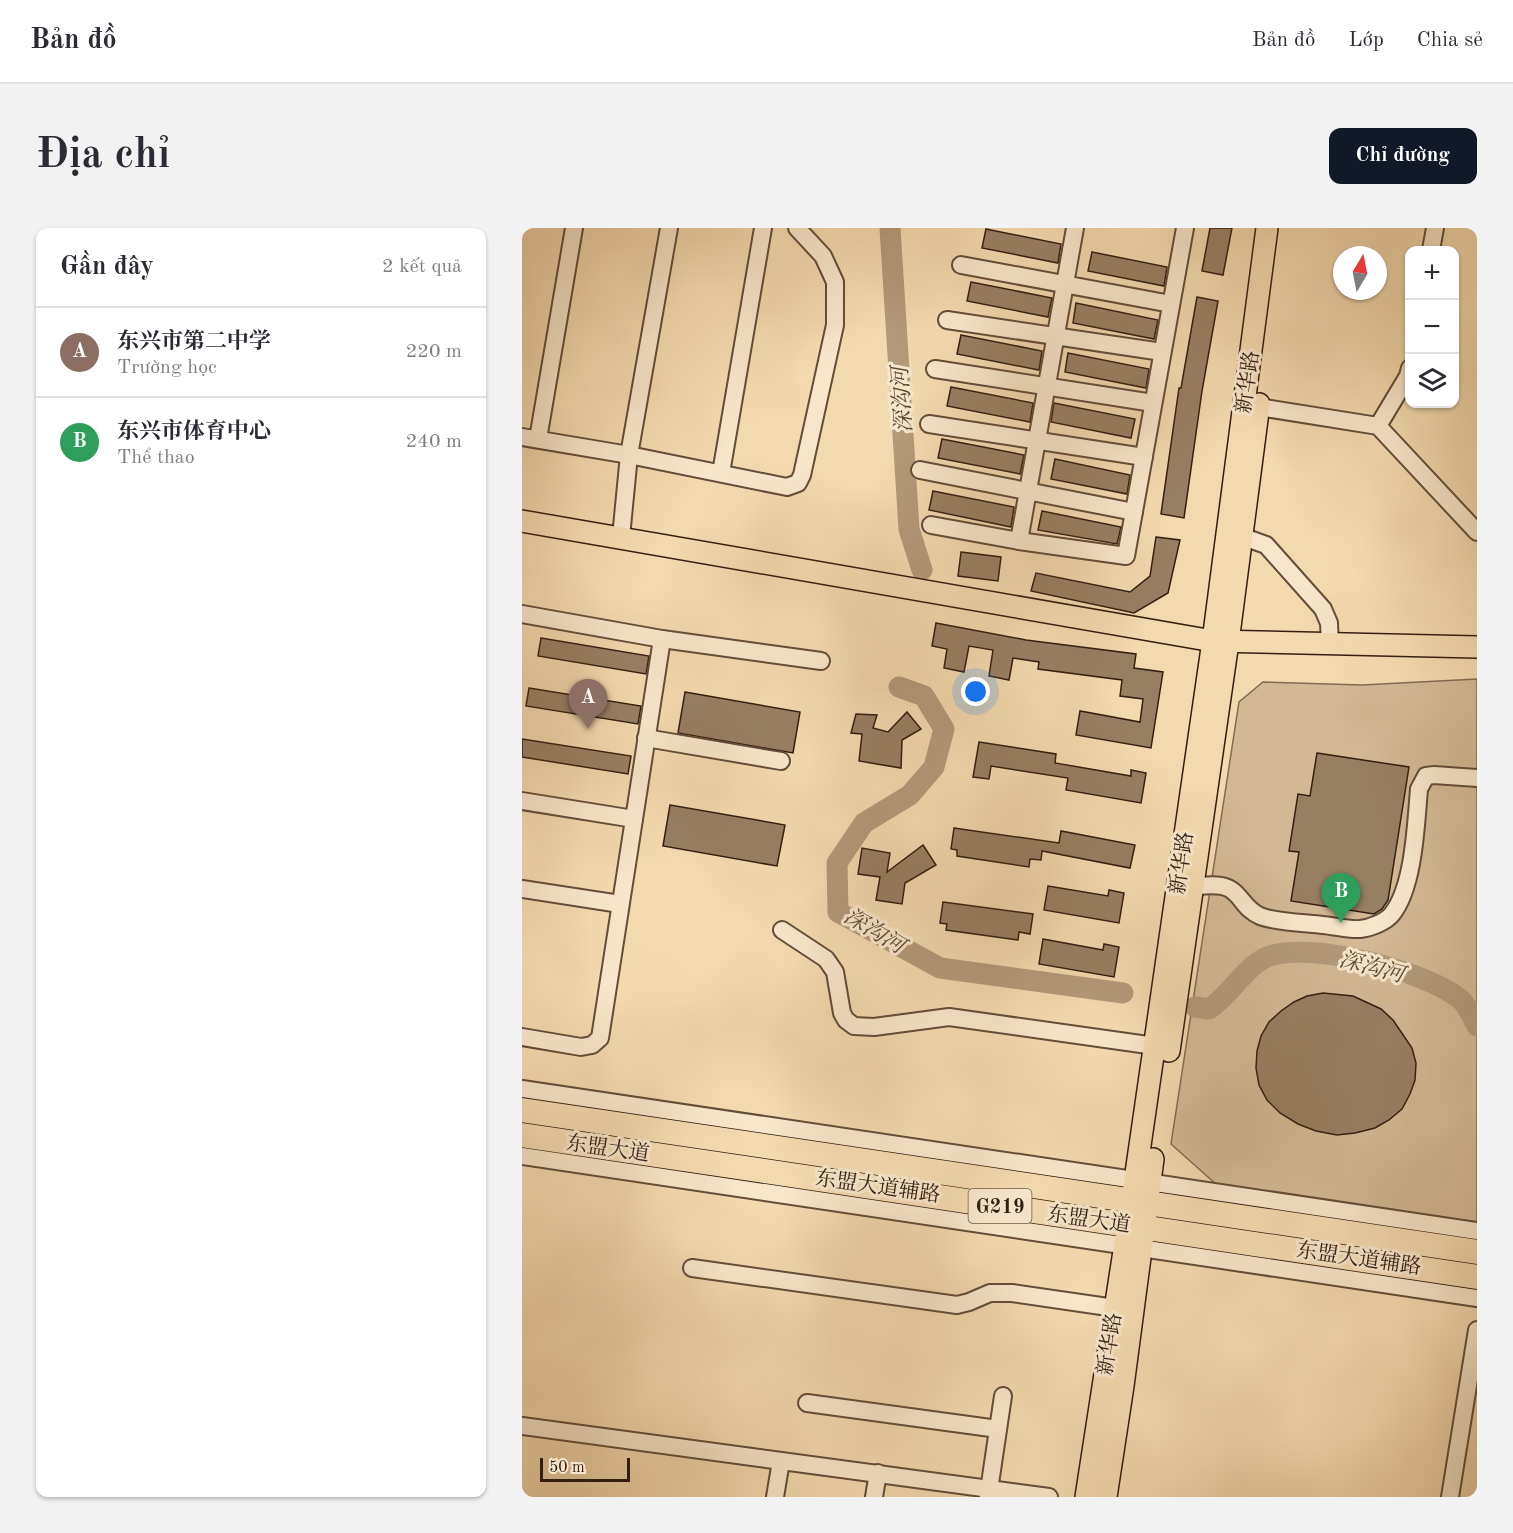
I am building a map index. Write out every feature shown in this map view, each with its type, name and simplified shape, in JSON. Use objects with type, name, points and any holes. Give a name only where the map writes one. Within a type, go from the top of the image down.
[{"type":"highway","name":"东盟大道","points":[[522,1110],[1141,1191],[1477,1252]]},
{"type":"highway","name":"东盟大道","points":[[522,1135],[1134,1237],[1477,1277]]},
{"type":"main road","name":"新华路","points":[[1106,1497],[1123,1386],[1134,1237],[1193,886],[1220,641],[1226,530],[1267,228]]},
{"type":"main road","name":"新华路","points":[[1141,1191],[1155,1046],[1220,641],[1241,536],[1281,228]]},
{"type":"main road","points":[[522,521],[1220,641],[1477,647]]},
{"type":"main road","name":"新华路","points":[[1086,1497],[1114,1308],[1134,1237]]},
{"type":"street","points":[[574,228],[530,438],[629,455],[787,487],[798,483],[802,475],[835,325],[835,282],[823,256],[797,228]]},
{"type":"street","points":[[621,537],[629,455],[669,228]]},
{"type":"street","points":[[721,474],[763,228]]},
{"type":"street","points":[[1019,541],[1075,228]]},
{"type":"street","points":[[931,525],[1019,541],[1126,556],[1185,228]]},
{"type":"street","points":[[1432,246],[1435,228]]},
{"type":"street","points":[[961,265],[1171,304]]},
{"type":"street","points":[[947,320],[1162,352]]},
{"type":"street","points":[[935,369],[1153,403]]},
{"type":"street","points":[[1378,426],[1405,381]]},
{"type":"street","points":[[1258,407],[1378,426],[1477,532]]},
{"type":"street","points":[[929,424],[1144,457]]},
{"type":"street","points":[[921,470],[1134,512]]},
{"type":"street","points":[[1241,536],[1266,545],[1317,602],[1328,616],[1330,645]]},
{"type":"street","points":[[522,614],[662,639],[821,661]]},
{"type":"street","points":[[522,1037],[581,1047],[592,1046],[600,1038],[662,639]]},
{"type":"street","points":[[646,738],[781,760]]},
{"type":"street","points":[[1193,886],[1229,888],[1239,896],[1243,904],[1262,917],[1360,929],[1380,923],[1391,916],[1401,901],[1406,886],[1421,782],[1426,776],[1434,775],[1477,778]]},
{"type":"street","points":[[522,801],[634,819]]},
{"type":"street","points":[[522,888],[620,904]]},
{"type":"street","points":[[782,930],[826,959],[835,972],[842,1013],[846,1020],[854,1026],[874,1028],[949,1017],[1155,1046]]},
{"type":"street","name":"东盟大道辅路","points":[[522,1089],[1141,1191],[1477,1231]]},
{"type":"street","name":"东盟大道辅路","points":[[522,1156],[1134,1237],[1477,1298]]},
{"type":"street","points":[[692,1268],[957,1305],[990,1293],[1012,1293],[1114,1308]]},
{"type":"street","points":[[1450,1497],[1477,1330]]},
{"type":"street","points":[[989,1493],[1003,1396]]},
{"type":"street","points":[[807,1402],[998,1430]]},
{"type":"street","points":[[522,1426],[878,1473],[989,1493],[1049,1497]]},
{"type":"street","points":[[775,1497],[781,1461]]},
{"type":"street","points":[[874,1497],[878,1473]]},
{"type":"shaded area","points":[[1477,679],[1477,1222],[1217,1185],[1171,1144],[1239,702],[1263,682],[1362,685]]},
{"type":"building","points":[[1210,228],[1232,228],[1223,275],[1202,271]]},
{"type":"building","points":[[986,229],[1061,244],[1058,263],[982,248]]},
{"type":"building","points":[[1092,252],[1167,267],[1164,286],[1088,271]]},
{"type":"building","points":[[971,282],[1052,298],[1048,317],[967,301]]},
{"type":"building","points":[[1197,297],[1218,301],[1202,391],[1184,518],[1161,514],[1179,388],[1181,388]]},
{"type":"building","points":[[1076,303],[1158,320],[1154,339],[1073,323]]},
{"type":"building","points":[[961,335],[1042,351],[1039,370],[957,354]]},
{"type":"building","points":[[1068,353],[1149,369],[1146,388],[1065,372]]},
{"type":"building","points":[[951,387],[1033,403],[1030,422],[947,406]]},
{"type":"building","points":[[1054,403],[1135,419],[1131,438],[1051,422]]},
{"type":"building","points":[[942,439],[1024,455],[1020,474],[938,458]]},
{"type":"building","points":[[1055,459],[1130,475],[1127,494],[1051,479]]},
{"type":"building","points":[[933,491],[1014,507],[1011,527],[929,510]]},
{"type":"building","points":[[1042,511],[1121,527],[1117,544],[1038,530]]},
{"type":"building","points":[[1156,537],[1180,540],[1168,593],[1134,613],[1031,591],[1036,573],[1130,592],[1150,576]]},
{"type":"building","points":[[961,552],[1001,557],[998,581],[958,576]]},
{"type":"building","points":[[936,623],[1026,640],[1136,654],[1134,668],[1163,672],[1151,748],[1076,735],[1080,711],[1140,722],[1143,699],[1120,696],[1122,680],[1038,669],[1039,662],[1013,658],[1009,680],[989,676],[993,650],[969,646],[964,672],[944,668],[947,649],[932,646]]},
{"type":"building","points":[[541,638],[649,656],[646,674],[538,656]]},
{"type":"building","points":[[529,688],[641,706],[638,724],[526,706]]},
{"type":"building","points":[[685,692],[800,712],[793,753],[678,733]]},
{"type":"building","points":[[907,712],[921,729],[902,740],[901,768],[859,761],[862,734],[851,733],[856,714],[877,715],[873,728],[888,732]]},
{"type":"building","points":[[522,739],[631,756],[628,774],[522,757]]},
{"type":"building","points":[[979,742],[1056,754],[1055,763],[1131,776],[1131,770],[1146,773],[1141,803],[1066,790],[1068,778],[991,766],[989,779],[973,777]]},
{"type":"building","points":[[1317,753],[1409,767],[1388,900],[1382,909],[1374,914],[1291,901],[1299,852],[1289,851],[1298,794],[1310,796]]},
{"type":"building","points":[[670,805],[785,825],[777,866],[663,846]]},
{"type":"building","points":[[954,828],[1059,843],[1061,831],[1135,845],[1130,868],[1042,851],[1041,860],[1030,859],[1029,867],[957,856],[957,850],[951,849]]},
{"type":"building","points":[[923,845],[936,865],[905,883],[902,904],[876,900],[880,877],[858,874],[862,848],[890,853],[887,872]]},
{"type":"building","points":[[1048,886],[1108,896],[1109,890],[1124,893],[1119,923],[1044,910]]},
{"type":"building","points":[[943,902],[1033,914],[1030,934],[1019,932],[1018,940],[946,930],[947,924],[940,923]]},
{"type":"building","points":[[1043,939],[1103,950],[1104,944],[1119,947],[1114,977],[1039,964]]},
{"type":"building","points":[[1323,993],[1353,996],[1381,1009],[1393,1020],[1412,1048],[1416,1063],[1415,1080],[1410,1094],[1402,1109],[1375,1128],[1337,1135],[1316,1131],[1280,1113],[1267,1100],[1259,1085],[1256,1068],[1257,1051],[1261,1036],[1269,1022],[1294,1002],[1307,996]]},
{"type":"waterway","name":"深沟河","points":[[890,228],[909,529],[922,570]]},
{"type":"waterway","name":"深沟河","points":[[899,687],[924,696],[944,729],[934,767],[910,795],[864,823],[837,863],[838,912],[940,968],[1123,993]]},
{"type":"waterway","name":"深沟河","points":[[1195,1007],[1209,1009],[1224,997],[1252,967],[1267,957],[1310,952],[1366,961],[1395,969],[1444,988],[1460,999],[1477,1026]]},
{"type":"place","name":"东兴市第二中学","points":[[588,729]]},
{"type":"place","name":"东兴市体育中心","points":[[1341,923]]}]
